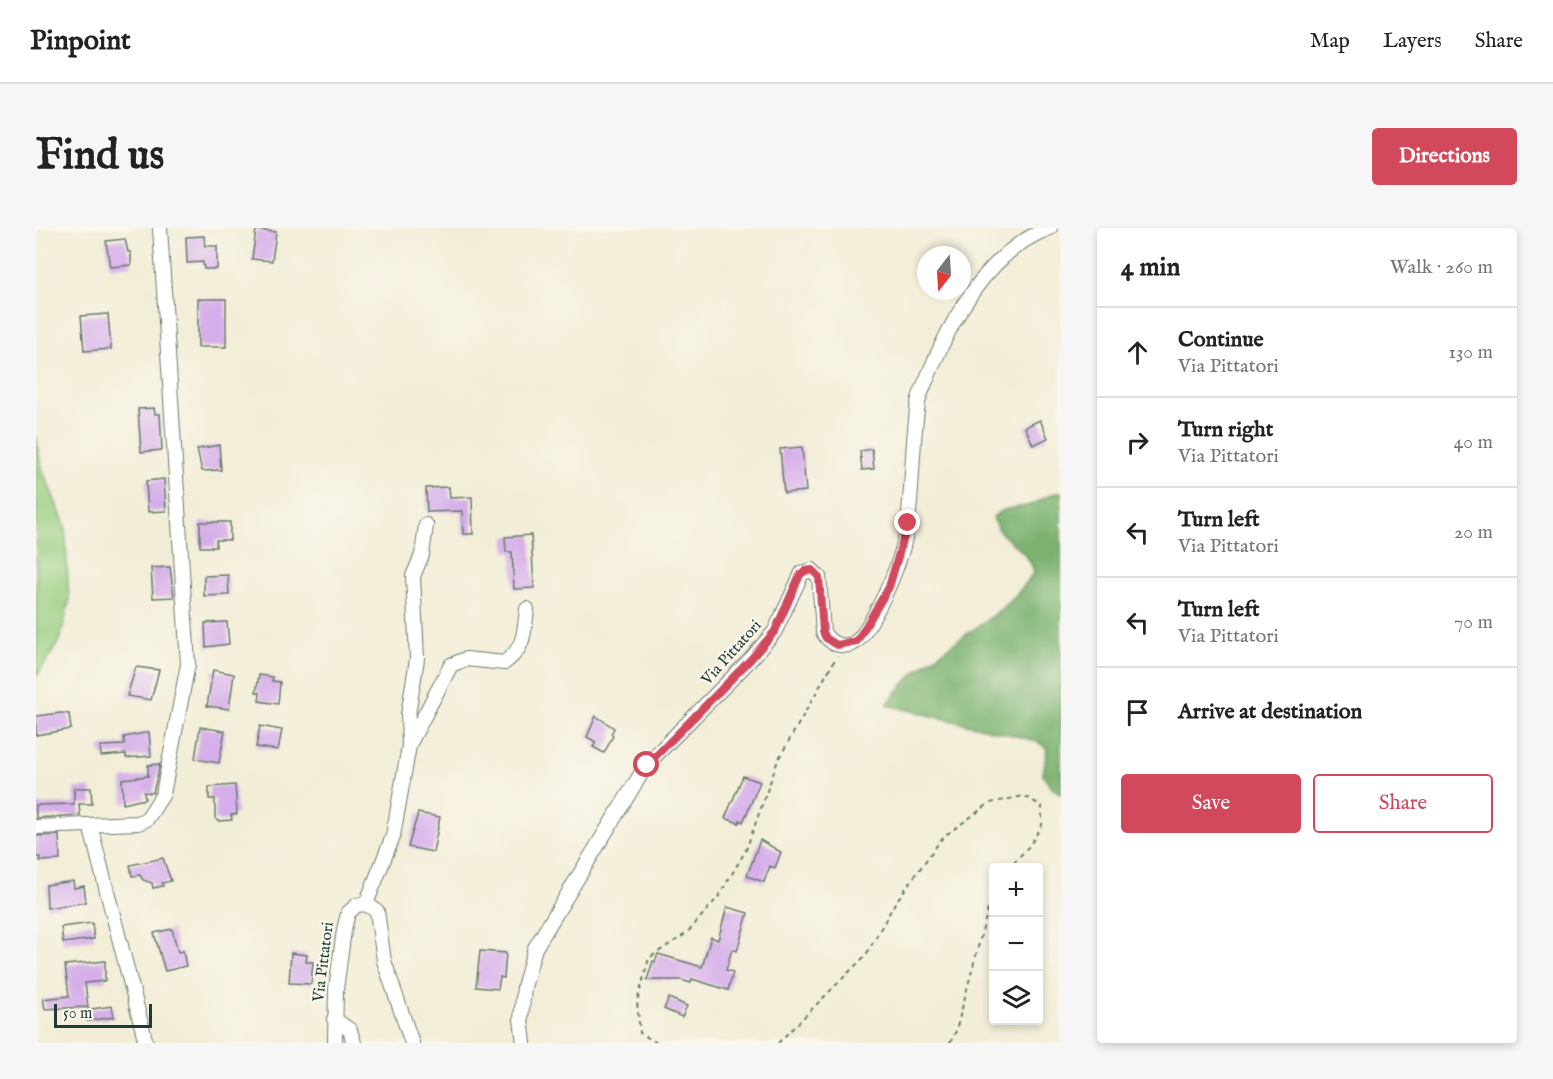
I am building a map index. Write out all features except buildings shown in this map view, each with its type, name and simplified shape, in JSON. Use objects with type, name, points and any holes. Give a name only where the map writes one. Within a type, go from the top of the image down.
[{"type":"street","points":[[36,827],[138,823],[147,819],[163,794],[188,664],[160,228]]},
{"type":"street","points":[[844,646],[861,636],[889,587],[908,523],[918,400],[947,331],[982,281],[1007,252],[1028,236],[1050,228]]},
{"type":"street","points":[[412,1043],[384,960],[376,911],[366,904],[393,836],[409,744],[408,715],[417,659],[412,576],[422,555],[426,525]]},
{"type":"street","name":"Via Pittatori","points":[[524,1043],[521,1019],[524,987],[535,948],[647,765],[751,659],[775,631],[800,575],[805,571],[812,570],[819,577],[823,632],[831,642],[844,646]]},
{"type":"street","points":[[409,744],[451,665],[466,659],[504,663],[517,654],[524,635],[527,609]]},
{"type":"street","points":[[90,825],[146,1043]]},
{"type":"street","name":"Via Pittatori","points":[[335,1043],[336,988],[348,913],[357,905],[366,904]]},
{"type":"street","points":[[334,1019],[350,1030],[354,1043]]},
{"type":"path","points":[[657,1043],[640,1033],[637,1002],[649,958],[687,933],[719,897],[746,850],[778,760],[844,646]]},
{"type":"path","points":[[778,1043],[866,955],[895,903],[943,837],[990,803],[1024,796],[1042,806],[1042,825],[1030,845],[1013,863]]},
{"type":"path","points":[[950,1043],[956,1031],[989,905]]},
{"type":"green space","points":[[36,436],[41,466],[65,526],[69,602],[60,640],[36,677]]},
{"type":"green space","points":[[1061,492],[1061,794],[1050,786],[1043,775],[1047,749],[1037,741],[887,705],[921,667],[1001,609],[1019,592],[1034,572],[1020,549],[1001,533],[993,517],[1006,509],[1030,505]]},
{"type":"route","points":[[647,765],[751,659],[775,631],[800,575],[805,571],[812,570],[819,577],[823,632],[826,638],[837,645],[844,646],[857,641],[889,587],[908,523]]}]
